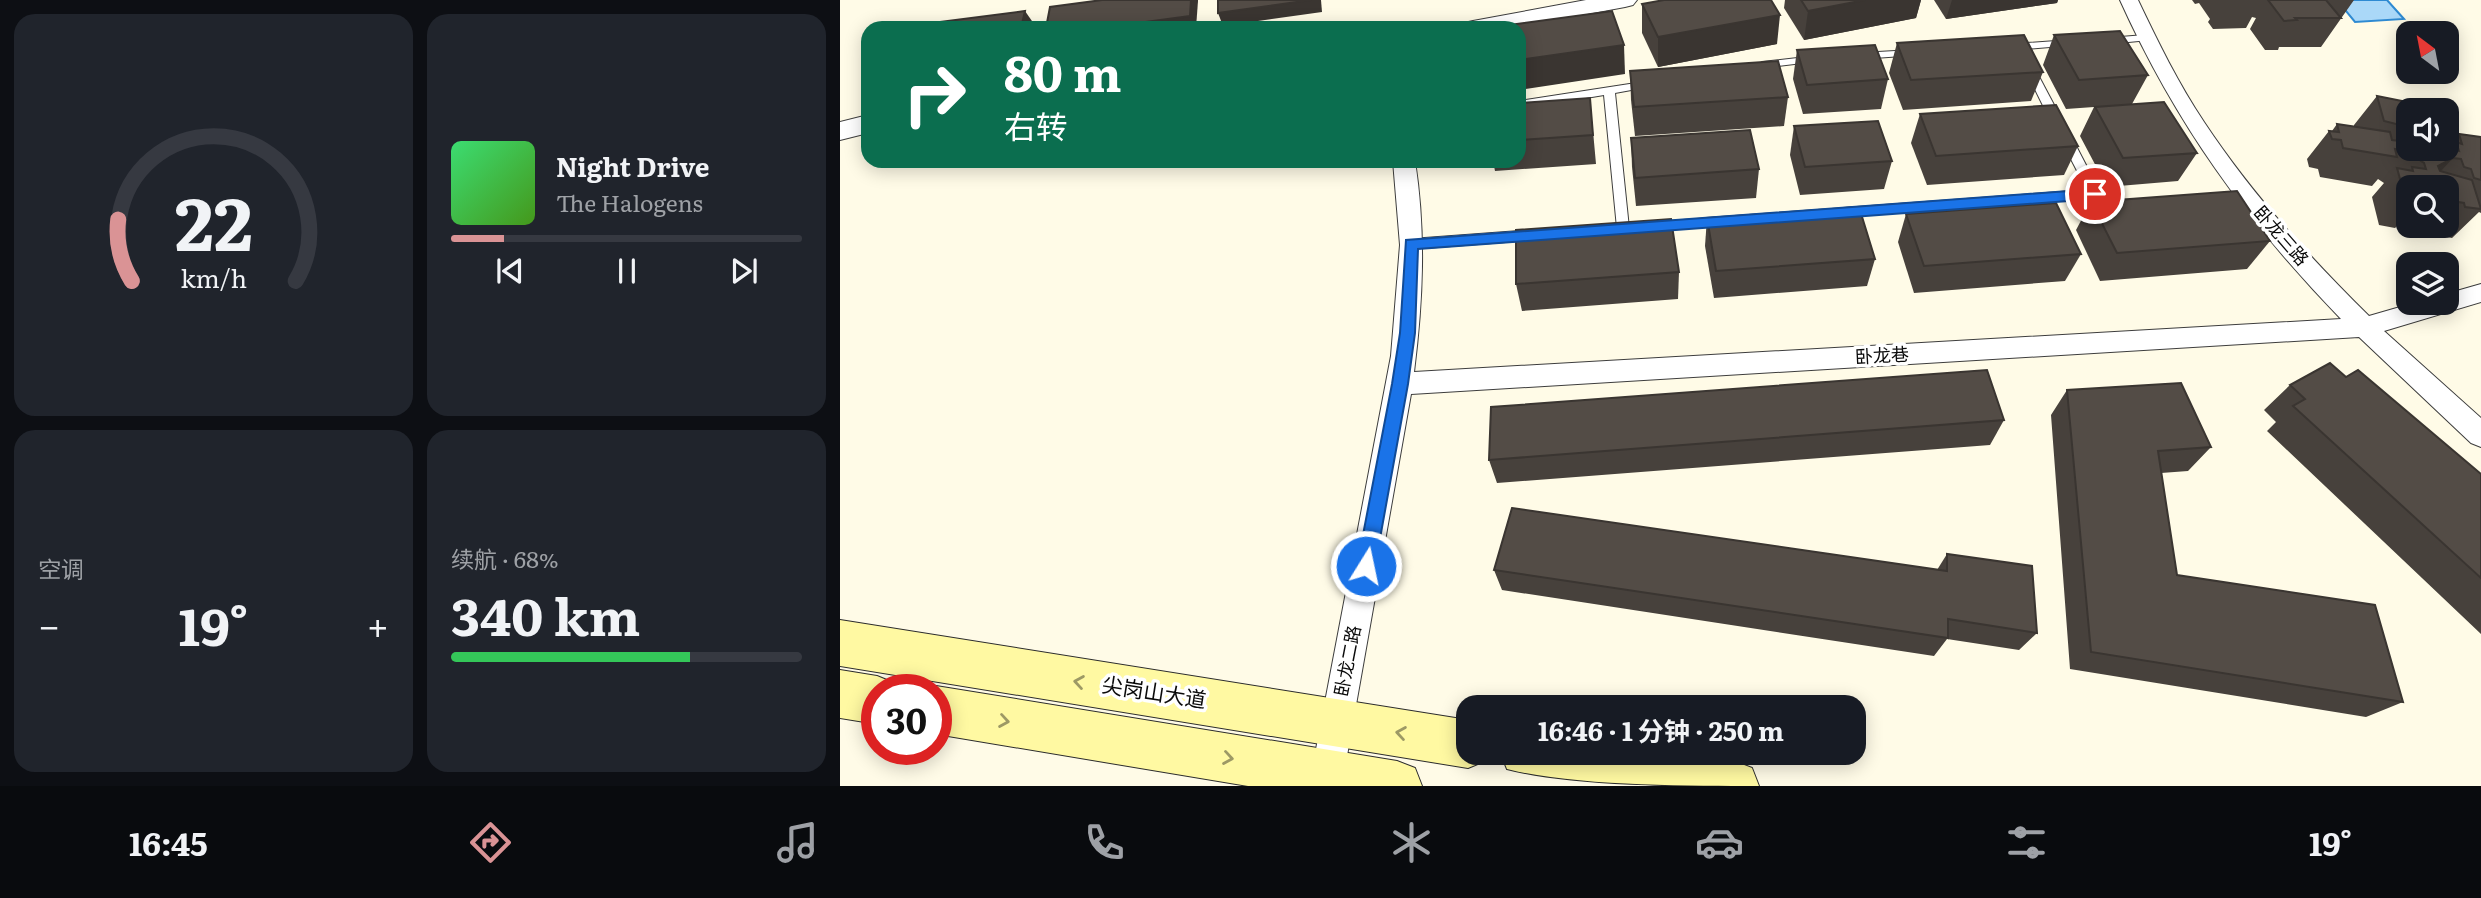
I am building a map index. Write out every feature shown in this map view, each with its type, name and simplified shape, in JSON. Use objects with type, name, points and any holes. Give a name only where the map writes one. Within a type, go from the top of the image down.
[{"type":"main road","name":"尖岗山大道","points":[[840,643],[1456,742]]},
{"type":"main road","points":[[840,694],[861,697]]},
{"type":"main road","points":[[952,713],[1326,780],[1397,786]]},
{"type":"main road","points":[[1604,765],[1734,786]]},
{"type":"street","points":[[1511,21],[1625,0]]},
{"type":"street","name":"卧龙三路","points":[[2129,0],[2144,38],[2169,85],[2202,138],[2245,195],[2364,327],[2481,435]]},
{"type":"street","points":[[840,131],[861,126]]},
{"type":"street","name":"卧龙二路","points":[[1326,780],[1400,384],[1407,333],[1411,244],[1405,168]]},
{"type":"street","name":"卧龙巷","points":[[1400,384],[2364,327],[2481,293]]},
{"type":"lane","points":[[2094,41],[2144,38]]},
{"type":"lane","points":[[2004,47],[2081,42]]},
{"type":"lane","points":[[1831,213],[2095,194],[2018,46]]},
{"type":"lane","points":[[1853,57],[1922,52]]},
{"type":"lane","points":[[1744,68],[1826,58]]},
{"type":"lane","points":[[1526,104],[1663,81]]},
{"type":"lane","points":[[1609,90],[1617,229],[1734,220]]},
{"type":"lane","points":[[1411,244],[1544,234]]},
{"type":"water","points":[[2337,0],[2387,0],[2404,19],[2355,22]]},
{"type":"building","points":[[1102,0],[1191,0],[1190,16],[1153,21],[1047,21],[1050,7]]},
{"type":"building","points":[[1218,0],[1311,0],[1218,13]]},
{"type":"building","points":[[1664,0],[1771,0],[1780,15],[1658,37],[1642,4]]},
{"type":"building","points":[[1801,0],[1865,0],[1808,11]]},
{"type":"building","points":[[2268,0],[2326,0],[2341,18],[2295,18],[2297,20],[2284,21]]},
{"type":"building","points":[[1025,11],[1023,21],[947,21]]},
{"type":"building","points":[[1612,11],[1624,45],[1526,59],[1526,23]]},
{"type":"building","points":[[2120,31],[2148,75],[2079,80],[2054,35]]},
{"type":"building","points":[[2024,35],[2043,72],[1911,80],[1897,43]]},
{"type":"building","points":[[1875,45],[1888,79],[1807,85],[1797,50]]},
{"type":"building","points":[[1778,61],[1788,97],[1634,107],[1630,71]]},
{"type":"building","points":[[2377,96],[2396,100],[2396,124],[2384,121]]},
{"type":"building","points":[[1590,98],[1593,135],[1526,140],[1526,103]]},
{"type":"building","points":[[2164,102],[2197,153],[2123,158],[2095,107]]},
{"type":"building","points":[[2056,105],[2078,146],[1936,156],[1920,114]]},
{"type":"building","points":[[1878,121],[1892,161],[1805,167],[1794,126]]},
{"type":"building","points":[[2337,124],[2390,132],[2392,140],[2396,140],[2396,157],[2343,148],[2341,140],[2332,139],[2329,131],[2339,132]]},
{"type":"building","points":[[1750,130],[1759,169],[1635,178],[1631,138]]},
{"type":"building","points":[[2459,134],[2481,137],[2481,180],[2474,178],[2471,169],[2464,167],[2459,143],[2462,144]]},
{"type":"building","points":[[2421,161],[2447,161],[2438,166],[2440,171],[2454,175],[2399,175],[2397,168],[2413,171],[2412,167],[2426,169]]},
{"type":"building","points":[[2459,176],[2472,180],[2481,209],[2465,207],[2464,203],[2459,202]]},
{"type":"building","points":[[2237,191],[2270,241],[2117,253],[2091,202]]},
{"type":"building","points":[[2056,203],[2081,254],[1924,266],[1906,214]]},
{"type":"building","points":[[1859,207],[1875,259],[1716,271],[1707,218]]},
{"type":"building","points":[[1671,219],[1679,272],[1516,284],[1516,230]]},
{"type":"building","points":[[2330,363],[2346,377],[2358,370],[2481,474],[2481,578],[2293,406],[2305,399],[2290,385]]},
{"type":"building","points":[[1987,370],[2004,420],[1489,460],[1491,407]]},
{"type":"building","points":[[2181,383],[2211,447],[2158,451],[2177,575],[2375,605],[2403,702],[2091,652],[2067,390]]},
{"type":"building","points":[[1512,508],[1947,571],[1947,554],[2032,566],[2037,633],[1948,619],[1948,638],[1494,570]]},
{"type":"route","points":[[1366,566],[1400,384],[1411,286],[1411,244],[2095,194]]}]
